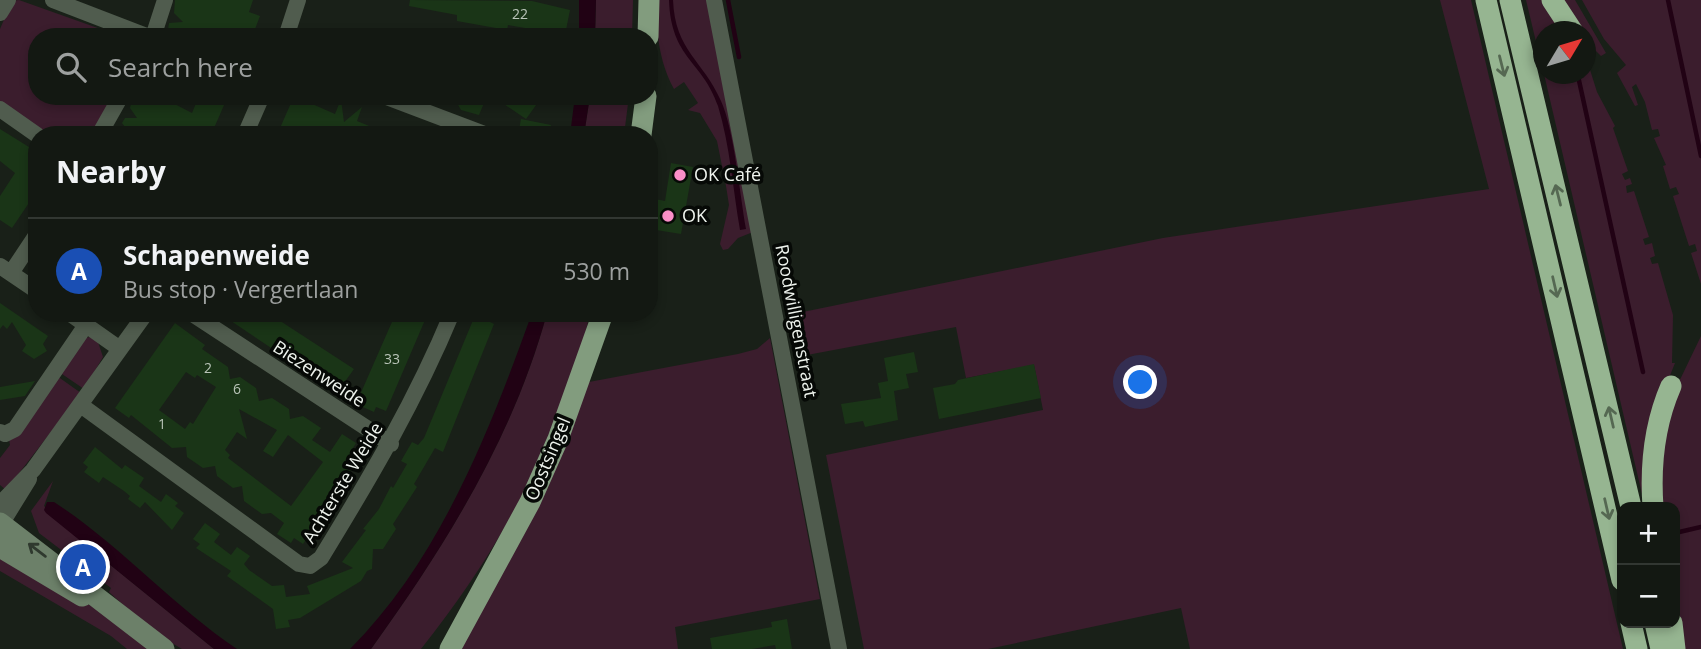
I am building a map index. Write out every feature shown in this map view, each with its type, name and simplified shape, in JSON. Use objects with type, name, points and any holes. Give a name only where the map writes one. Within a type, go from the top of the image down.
[{"type":"highway","points":[[1486,0],[1618,565]]},
{"type":"highway","points":[[1510,0],[1630,502]]},
{"type":"highway","points":[[1552,0],[1566,21]]},
{"type":"highway","points":[[1653,502],[1655,440],[1662,405],[1671,386]]},
{"type":"highway","points":[[1632,628],[1637,649]]},
{"type":"highway","points":[[1656,628],[1661,649]]},
{"type":"highway","points":[[1673,628],[1675,649]]},
{"type":"main road","points":[[648,28],[649,0]]},
{"type":"main road","points":[[642,126],[645,105]]},
{"type":"main road","name":"Oostsingel","points":[[450,649],[530,502],[558,439],[600,322]]},
{"type":"main road","name":"Oostsingel","points":[[435,649],[478,597]]},
{"type":"street","points":[[0,13],[8,0]]},
{"type":"street","points":[[53,0],[127,28]]},
{"type":"street","points":[[154,28],[165,0]]},
{"type":"street","points":[[289,28],[298,0]]},
{"type":"street","name":"Roodwilligenstraat","points":[[714,0],[839,649]]},
{"type":"street","points":[[104,126],[116,105]]},
{"type":"street","points":[[249,126],[258,105]]},
{"type":"street","points":[[408,105],[463,126]]},
{"type":"street","points":[[0,109],[28,129]]},
{"type":"street","points":[[28,244],[5,270],[28,285]]},
{"type":"street","points":[[82,322],[120,349]]},
{"type":"street","points":[[140,322],[1,519],[164,649]]},
{"type":"street","name":"Biezenweide","points":[[205,322],[391,444]]},
{"type":"street","name":"Achterste Weide","points":[[82,406],[299,564],[310,566],[321,558],[391,444],[429,372],[448,322]]},
{"type":"street","points":[[0,432],[5,434],[15,429],[86,325]]},
{"type":"street","points":[[0,547],[53,581],[118,614]]},
{"type":"shaded area","points":[[19,0],[98,28],[28,28],[28,105],[109,105],[97,126],[31,126],[0,104],[0,29],[12,1]]},
{"type":"shaded area","points":[[579,0],[596,0],[595,28],[579,28]]},
{"type":"shaded area","points":[[596,0],[633,0],[632,28],[595,28]]},
{"type":"shaded area","points":[[656,0],[710,0],[753,232],[738,238],[728,249],[723,250],[720,244],[729,205],[717,141],[700,113],[688,110],[698,103],[684,82],[674,89],[659,46]]},
{"type":"shaded area","points":[[669,0],[673,0],[675,17],[684,44],[714,87],[726,113],[746,229],[740,230],[718,106],[712,91],[681,48],[671,20]]},
{"type":"shaded area","points":[[1440,0],[1471,0],[1623,649],[1190,649],[1181,608],[988,649],[864,649],[826,455],[1043,410],[1034,365],[966,378],[956,327],[807,355],[798,313],[1163,238],[1489,189]]},
{"type":"shaded area","points":[[1526,0],[1546,0],[1560,21],[1533,21],[1533,29]]},
{"type":"shaded area","points":[[1558,0],[1575,0],[1587,21],[1572,21]]},
{"type":"shaded area","points":[[1582,0],[1701,0],[1701,284],[1691,253],[1697,251],[1695,244],[1689,246],[1673,196],[1679,194],[1676,187],[1670,189],[1663,166],[1666,165],[1654,138],[1660,136],[1658,129],[1652,130],[1645,102],[1636,84],[1632,87],[1638,105],[1635,106],[1617,73],[1626,65],[1604,39]]},
{"type":"shaded area","points":[[1596,36],[1606,53],[1601,56],[1596,51]]},
{"type":"shaded area","points":[[1546,84],[1594,84],[1615,126],[1613,128],[1628,171],[1622,174],[1625,180],[1630,178],[1632,184],[1626,186],[1627,193],[1634,191],[1649,237],[1643,239],[1645,245],[1652,243],[1655,256],[1650,258],[1652,264],[1658,263],[1673,315],[1672,363],[1675,363],[1655,413],[1644,502]]},
{"type":"shaded area","points":[[574,105],[589,105],[585,126],[571,126]]},
{"type":"shaded area","points":[[589,105],[628,105],[625,126],[585,126]]},
{"type":"shaded area","points":[[529,322],[544,322],[516,404],[474,489],[450,530],[371,649],[350,649],[382,614],[436,534],[480,447]]},
{"type":"shaded area","points":[[544,322],[588,322],[564,404],[546,448],[502,532],[477,572],[421,649],[371,649],[425,571],[474,489],[516,404]]},
{"type":"shaded area","points":[[1701,336],[1701,649],[1685,649],[1680,625],[1680,502],[1658,502],[1657,472],[1676,388]]},
{"type":"shaded area","points":[[90,337],[98,342],[103,357],[84,389],[59,372],[85,338]]},
{"type":"shaded area","points":[[770,338],[820,599],[675,627],[678,649],[456,649],[589,382],[738,354],[757,349]]},
{"type":"shaded area","points":[[57,376],[81,393],[6,490],[0,485],[0,458],[10,445],[9,439]]},
{"type":"shaded area","points":[[53,481],[44,506],[86,545],[214,649],[182,649],[152,631],[109,592],[111,588],[39,533],[31,511]]},
{"type":"shaded area","points":[[47,502],[54,502],[78,519],[190,614],[237,649],[214,649],[46,513],[44,510]]},
{"type":"shaded area","points":[[0,549],[112,619],[149,649],[127,649],[111,636],[0,571]]},
{"type":"building","points":[[175,0],[253,0],[249,12],[260,16],[255,28],[168,28],[169,23],[183,22],[174,13]]},
{"type":"building","points":[[410,0],[532,1],[570,10],[566,28],[525,28],[508,25],[507,28],[496,28],[457,21],[457,15],[409,6]]},
{"type":"building","points":[[131,105],[176,105],[192,113],[195,105],[224,105],[215,126],[124,126],[122,123],[125,118],[137,118]]},
{"type":"building","points":[[290,105],[314,105],[335,114],[339,105],[342,105],[344,122],[362,107],[357,121],[369,126],[281,126]]},
{"type":"building","points":[[458,105],[483,105],[479,115],[461,110]]},
{"type":"building","points":[[505,105],[536,105],[526,119]]},
{"type":"building","points":[[521,119],[551,125],[551,126],[520,126]]},
{"type":"building","points":[[0,129],[28,146],[28,204],[12,228],[0,220],[0,196],[15,173],[0,161]]},
{"type":"building","points":[[671,163],[693,167],[681,234],[658,230],[658,200],[665,201]]},
{"type":"building","points":[[0,303],[48,336],[43,344],[47,351],[34,359],[22,351],[26,345],[12,322],[7,329],[3,325],[0,329]]},
{"type":"building","points":[[232,322],[282,322],[354,369],[344,383],[337,379],[331,388]]},
{"type":"building","points":[[392,322],[424,322],[386,411],[376,407],[374,412],[356,404]]},
{"type":"building","points":[[472,322],[494,324],[443,452],[435,448],[414,484],[417,487],[393,524],[396,529],[383,549],[373,549],[372,569],[367,571],[361,581],[300,618],[288,620],[290,627],[276,629],[273,609],[227,576],[231,571],[196,548],[200,544],[193,539],[205,523],[220,534],[214,542],[231,555],[237,547],[250,556],[244,564],[249,570],[272,586],[284,585],[286,597],[310,594],[307,586],[353,568],[342,562],[366,530],[363,529],[407,464],[401,461],[412,442],[418,445],[424,438]]},
{"type":"building","points":[[175,323],[205,345],[202,349],[228,367],[230,379],[240,377],[256,388],[259,401],[272,398],[289,409],[290,419],[303,416],[321,428],[312,440],[330,452],[342,434],[356,443],[353,448],[362,453],[303,544],[294,538],[291,543],[277,534],[284,523],[271,513],[262,514],[244,501],[242,486],[233,488],[217,476],[215,466],[203,468],[187,457],[186,447],[172,448],[131,415],[129,418],[115,408]],"holes":[[[186,372],[195,378],[197,375],[216,387],[193,424],[190,422],[185,429],[159,410]],[[239,409],[277,430],[263,451],[273,457],[288,435],[323,462],[291,506],[228,458],[230,455],[225,450],[237,432],[247,439]]]},
{"type":"building","points":[[914,352],[918,372],[906,374],[909,388],[894,391],[898,420],[865,427],[863,421],[845,424],[841,404],[881,398],[878,383],[888,381],[884,358]]},
{"type":"building","points":[[1034,364],[1041,398],[939,419],[933,388]]},
{"type":"building","points":[[35,381],[25,396],[0,400],[0,387]]},
{"type":"building","points":[[95,447],[122,469],[125,465],[144,478],[139,486],[161,502],[166,494],[178,503],[175,506],[184,513],[172,530],[145,502],[140,508],[128,499],[130,496],[103,477],[99,483],[84,472],[88,467],[83,463]]},
{"type":"building","points":[[787,619],[792,649],[776,649],[775,645],[752,649],[712,649],[710,638],[772,627],[771,622]]},
{"type":"waterway","points":[[728,0],[739,57]]},
{"type":"waterway","points":[[1668,0],[1701,156]]},
{"type":"waterway","points":[[1580,84],[1643,372]]},
{"type":"waterway","points":[[1680,532],[1701,527]]},
{"type":"place","name":"OK Café","points":[[680,175]]},
{"type":"place","name":"OK","points":[[668,216]]},
{"type":"place","name":"Schapenweide","points":[[83,567]]}]
